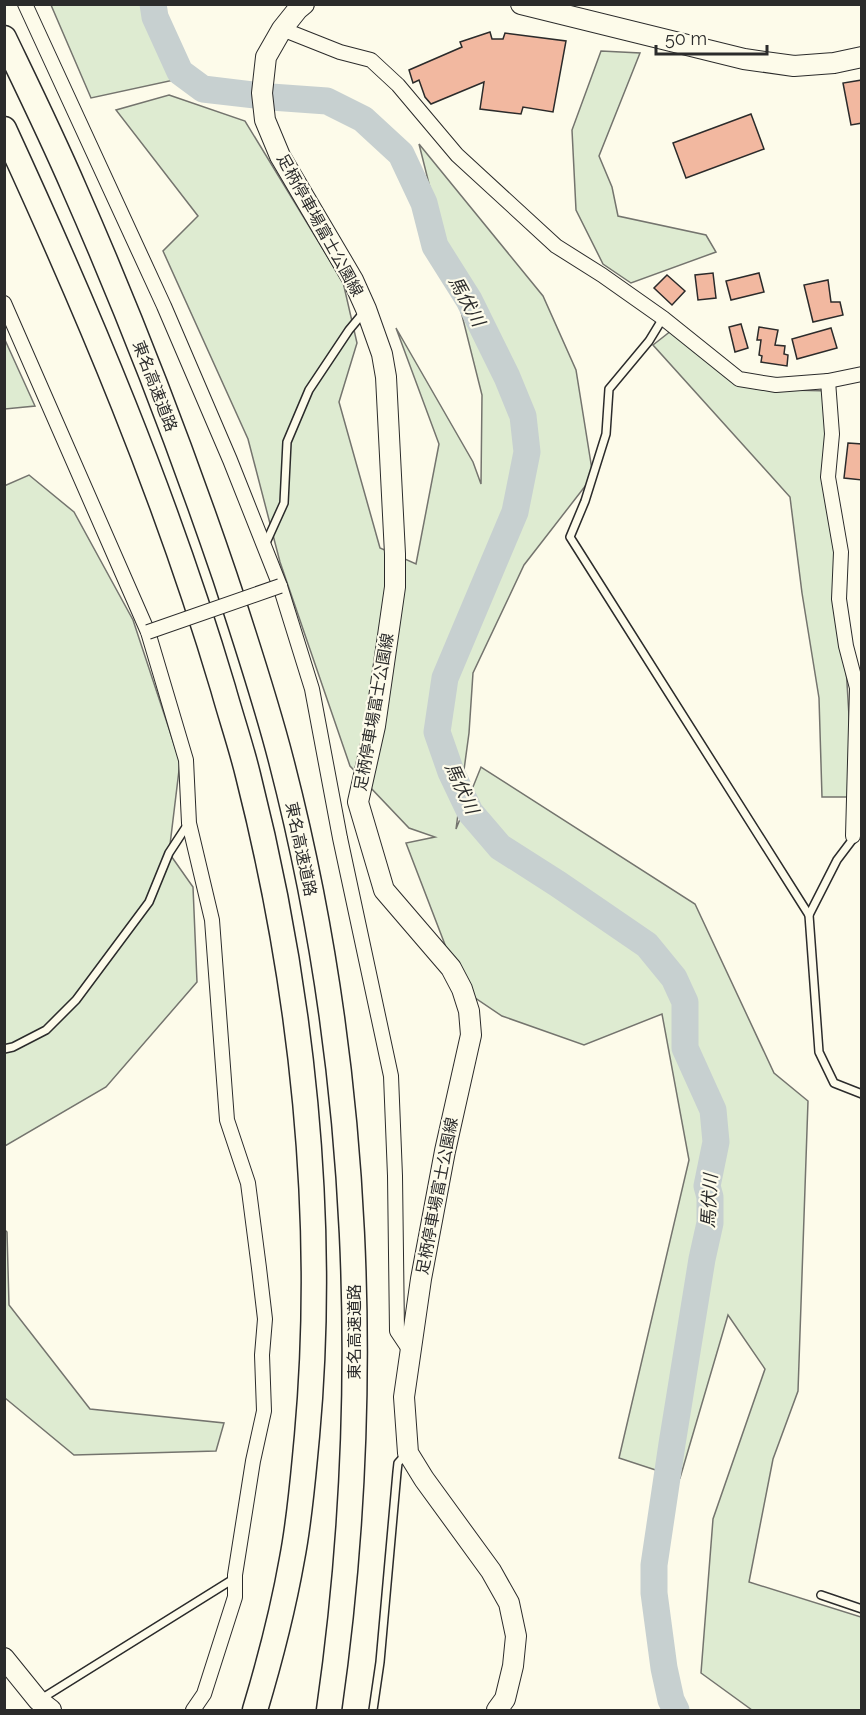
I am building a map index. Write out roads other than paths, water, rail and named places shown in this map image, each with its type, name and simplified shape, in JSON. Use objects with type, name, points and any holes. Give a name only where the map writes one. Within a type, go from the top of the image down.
[{"type":"highway","name":"東名高速道路","points":[[4,38],[78,196],[148,366],[200,502],[250,652],[281,759],[303,856],[323,964],[338,1073],[348,1173],[353,1270],[354,1382],[347,1555],[339,1640],[329,1710]]},
{"type":"highway","points":[[4,129],[38,202],[130,420],[179,548],[248,772],[270,870],[287,962],[306,1127],[314,1261],[310,1406],[293,1555],[255,1710]]},
{"type":"main road","name":"足柄停車場富士公園線","points":[[304,4],[282,29],[266,57],[262,93],[265,120],[280,156],[353,280],[382,354],[386,377],[395,587],[375,726],[358,802],[384,890],[451,968],[462,989],[469,1011],[471,1035],[444,1151],[431,1221],[404,1398],[408,1452],[424,1479],[491,1571],[509,1603],[516,1636],[513,1666],[505,1700],[497,1710]]},
{"type":"main road","points":[[521,4],[744,59],[794,66],[834,63],[861,57]]},
{"type":"main road","points":[[4,1658],[45,1705]]},
{"type":"street","points":[[25,4],[164,306],[230,460],[280,586],[312,689],[340,838],[391,1076],[397,1331],[411,1352]]},
{"type":"street","points":[[282,29],[340,52],[371,60],[398,85],[457,155],[556,246],[663,318],[739,379],[776,385],[828,381],[861,374]]},
{"type":"street","points":[[4,303],[148,632],[186,760],[189,823],[212,920],[227,1120],[248,1183],[265,1319],[262,1355],[264,1411],[253,1461],[235,1578],[235,1597],[204,1694],[193,1710]]},
{"type":"street","points":[[828,381],[832,434],[828,477],[841,552],[839,599],[846,646],[857,688],[857,832]]},
{"type":"street","points":[[148,632],[280,586]]},
{"type":"lane","points":[[264,547],[284,502],[287,442],[309,390],[349,330],[366,309]]},
{"type":"lane","points":[[663,318],[649,341],[609,389],[606,434],[585,501],[570,537],[808,915],[819,1052],[834,1083],[861,1094]]},
{"type":"lane","points":[[4,1048],[13,1047],[46,1030],[76,1000],[149,902],[169,854],[189,823]]},
{"type":"lane","points":[[808,915],[837,860],[857,832]]},
{"type":"lane","points":[[373,1710],[380,1662],[398,1463],[408,1452]]},
{"type":"lane","points":[[45,1705],[235,1578]]},
{"type":"lane","points":[[821,1595],[861,1609]]},
{"type":"waterway","name":"馬伏川","points":[[153,4],[155,17],[180,72],[203,89],[327,101],[363,119],[401,154],[424,203],[435,246],[469,300],[507,377],[523,416],[527,452],[515,512],[445,678],[437,732],[451,772],[470,812],[500,847],[647,945],[674,978],[685,1002],[685,1048],[713,1110],[716,1142],[707,1186],[710,1197],[710,1223],[702,1259],[654,1565],[654,1593],[664,1668],[671,1700],[676,1710]]}]
